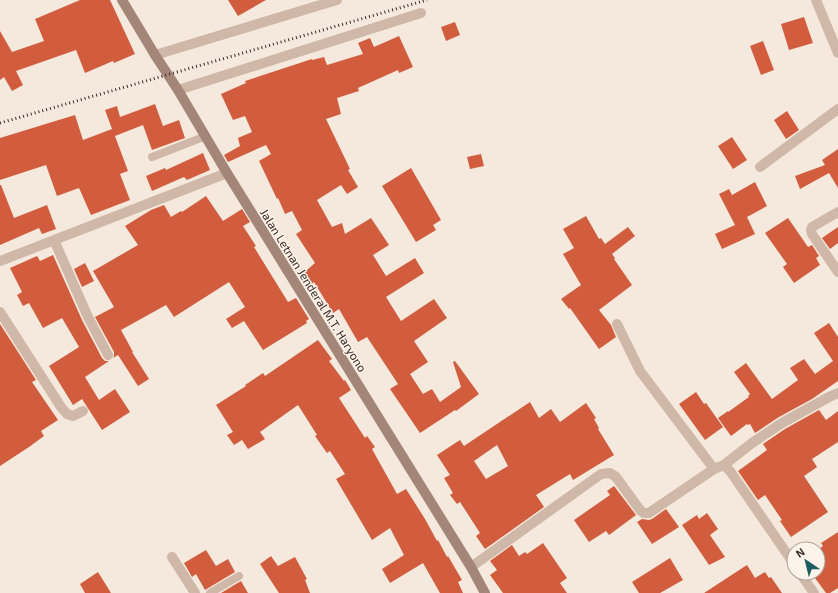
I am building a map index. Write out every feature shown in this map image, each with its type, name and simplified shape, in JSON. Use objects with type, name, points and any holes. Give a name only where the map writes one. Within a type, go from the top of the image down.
[{"type":"main road","name":"Jalan Letnan Jenderal M.T. Haryono","points":[[122,0],[470,567],[484,593]]},
{"type":"street","points":[[155,55],[337,0]]},
{"type":"street","points":[[816,0],[838,54]]},
{"type":"street","points":[[178,90],[421,14]]},
{"type":"street","points":[[760,167],[838,109]]},
{"type":"street","points":[[0,261],[227,173]]},
{"type":"street","points":[[838,212],[812,227],[811,230],[812,234],[838,272]]},
{"type":"street","points":[[54,240],[88,316],[108,355]]},
{"type":"street","points":[[0,312],[61,407],[67,414],[73,416],[83,411]]},
{"type":"street","points":[[617,324],[640,371],[719,467],[735,478],[786,552]]},
{"type":"street","points":[[470,567],[601,474],[616,476],[640,510],[644,513],[649,513],[782,423],[829,397],[838,394]]},
{"type":"street","points":[[172,557],[195,593]]},
{"type":"street","points":[[806,581],[814,593]]},
{"type":"lane","points":[[152,156],[206,136]]},
{"type":"lane","points":[[210,593],[239,576]]},
{"type":"building","points":[[80,0],[110,0],[135,54],[114,63],[113,61],[85,73],[76,50],[16,71],[23,85],[12,91],[4,77],[0,80],[0,31],[12,52],[44,41],[35,19]]},
{"type":"building","points":[[228,0],[266,0],[238,16]]},
{"type":"building","points":[[804,17],[813,43],[789,50],[781,24]]},
{"type":"building","points":[[455,22],[460,35],[446,41],[441,27]]},
{"type":"building","points":[[399,36],[413,67],[399,73],[398,70],[358,88],[359,91],[337,98],[341,114],[326,119],[350,169],[348,170],[358,187],[347,194],[341,185],[317,200],[332,227],[342,223],[345,234],[371,218],[389,245],[373,255],[386,276],[415,258],[424,273],[386,297],[401,321],[434,299],[447,318],[414,341],[428,362],[410,374],[423,394],[432,389],[440,402],[461,387],[453,362],[455,361],[479,394],[456,411],[455,410],[420,433],[390,389],[398,384],[367,337],[358,342],[339,309],[333,313],[314,282],[309,286],[300,276],[315,263],[296,234],[302,230],[292,211],[285,214],[259,161],[271,154],[266,145],[228,162],[224,155],[240,146],[238,138],[252,132],[245,116],[233,120],[221,94],[246,83],[245,81],[312,59],[324,57],[327,65],[363,54],[358,43],[370,38],[374,47]]},
{"type":"building","points":[[763,41],[774,70],[761,75],[750,46]]},
{"type":"building","points":[[155,104],[163,126],[179,120],[185,138],[152,150],[143,125],[115,136],[128,171],[120,174],[130,200],[91,215],[79,188],[57,196],[46,165],[0,180],[0,138],[75,115],[83,140],[112,129],[105,110],[117,106],[120,117]]},
{"type":"building","points":[[787,111],[799,130],[786,139],[774,120]]},
{"type":"building","points":[[732,137],[747,160],[733,169],[718,146]]},
{"type":"building","points":[[838,149],[838,188],[829,173],[800,189],[795,176],[825,165],[822,160]]},
{"type":"building","points":[[203,153],[210,170],[187,180],[184,177],[152,191],[146,176],[165,168],[166,170]]},
{"type":"building","points":[[481,154],[484,166],[470,169],[467,157]]},
{"type":"building","points":[[411,168],[441,220],[433,225],[436,230],[416,242],[382,186]]},
{"type":"building","points":[[755,182],[767,206],[747,217],[755,234],[722,249],[715,234],[735,225],[719,194],[729,189],[732,195]]},
{"type":"building","points":[[0,185],[14,218],[47,205],[56,229],[42,234],[39,228],[0,245]]},
{"type":"building","points":[[206,196],[223,221],[242,209],[250,222],[243,226],[256,246],[254,247],[288,302],[296,298],[309,319],[306,321],[307,323],[263,350],[244,321],[232,328],[226,319],[245,307],[229,282],[174,317],[166,305],[121,330],[132,352],[149,379],[138,386],[118,355],[113,358],[114,352],[95,317],[114,307],[93,271],[138,245],[125,226],[151,210],[164,205],[171,217],[181,211],[182,212]]},
{"type":"building","points":[[586,216],[599,239],[601,238],[605,244],[628,227],[635,236],[612,254],[632,285],[599,310],[611,325],[616,337],[599,349],[570,308],[569,309],[561,299],[581,285],[563,254],[574,248],[563,229]]},
{"type":"building","points":[[788,218],[808,247],[812,245],[819,256],[816,258],[820,265],[794,283],[783,267],[787,264],[765,233]]},
{"type":"building","points":[[838,227],[838,243],[830,249],[822,238]]},
{"type":"building","points":[[53,255],[82,320],[102,358],[105,361],[109,361],[85,377],[99,400],[115,389],[130,412],[102,430],[82,399],[73,405],[49,366],[79,347],[62,318],[43,328],[29,303],[23,306],[17,295],[22,292],[10,268],[37,256],[40,261]]},
{"type":"building","points":[[85,263],[94,281],[82,287],[74,269]]},
{"type":"building","points":[[829,323],[838,337],[838,381],[812,399],[779,417],[755,433],[750,424],[747,424],[731,436],[718,418],[749,397],[748,396],[750,394],[734,372],[746,363],[772,399],[798,380],[790,368],[804,359],[815,374],[833,361],[814,333]]},
{"type":"building","points":[[0,324],[36,380],[32,382],[58,420],[41,431],[44,436],[0,466]]},
{"type":"building","points":[[318,340],[332,359],[329,361],[344,381],[345,380],[351,390],[339,398],[365,438],[367,436],[375,447],[372,449],[397,494],[406,489],[462,580],[458,582],[463,593],[440,593],[423,563],[390,583],[382,569],[404,555],[390,528],[372,540],[336,479],[345,474],[330,451],[327,453],[315,436],[317,435],[298,405],[260,432],[265,439],[248,449],[242,440],[234,445],[227,435],[233,432],[216,405],[263,373],[265,376]]},
{"type":"building","points":[[696,392],[723,427],[705,440],[679,404]]},
{"type":"building","points":[[530,402],[539,418],[551,409],[560,422],[586,403],[596,418],[594,419],[599,428],[598,429],[614,455],[573,480],[570,474],[536,495],[544,507],[485,549],[476,536],[480,533],[460,502],[457,504],[450,495],[453,493],[444,478],[450,475],[437,455],[460,440],[464,446]],"holes":[[[497,445],[508,466],[486,479],[474,461]]]},
{"type":"building","points":[[819,410],[826,420],[838,411],[838,442],[812,459],[817,467],[804,476],[828,512],[791,537],[780,521],[782,520],[765,495],[758,500],[738,471],[767,450],[763,444],[785,429]]},
{"type":"building","points":[[614,486],[636,515],[609,535],[606,531],[589,542],[574,520],[610,495],[607,491]]},
{"type":"building","points":[[666,509],[679,527],[652,544],[637,522],[642,519],[652,519]]},
{"type":"building","points":[[707,513],[718,529],[710,535],[725,557],[709,565],[682,525],[697,515],[699,519]]},
{"type":"building","points":[[838,532],[838,588],[830,593],[826,593],[817,581],[826,581],[826,541],[824,541]]},
{"type":"building","points":[[543,543],[567,578],[560,583],[567,593],[503,593],[490,575],[497,570],[490,561],[512,545],[519,556],[525,552],[527,554]]},
{"type":"building","points":[[206,550],[216,566],[228,559],[235,572],[205,590],[196,574],[192,577],[184,563]]},
{"type":"building","points":[[271,556],[278,566],[295,557],[307,579],[305,580],[310,593],[279,593],[260,564]]},
{"type":"building","points":[[670,558],[683,580],[660,593],[639,593],[632,582]]},
{"type":"building","points":[[747,565],[755,578],[765,572],[769,578],[771,577],[782,593],[704,593]]},
{"type":"building","points":[[98,572],[111,593],[85,593],[80,584]]},
{"type":"building","points":[[241,581],[248,593],[221,593]]},
{"type":"railway","points":[[0,123],[427,0]]}]
